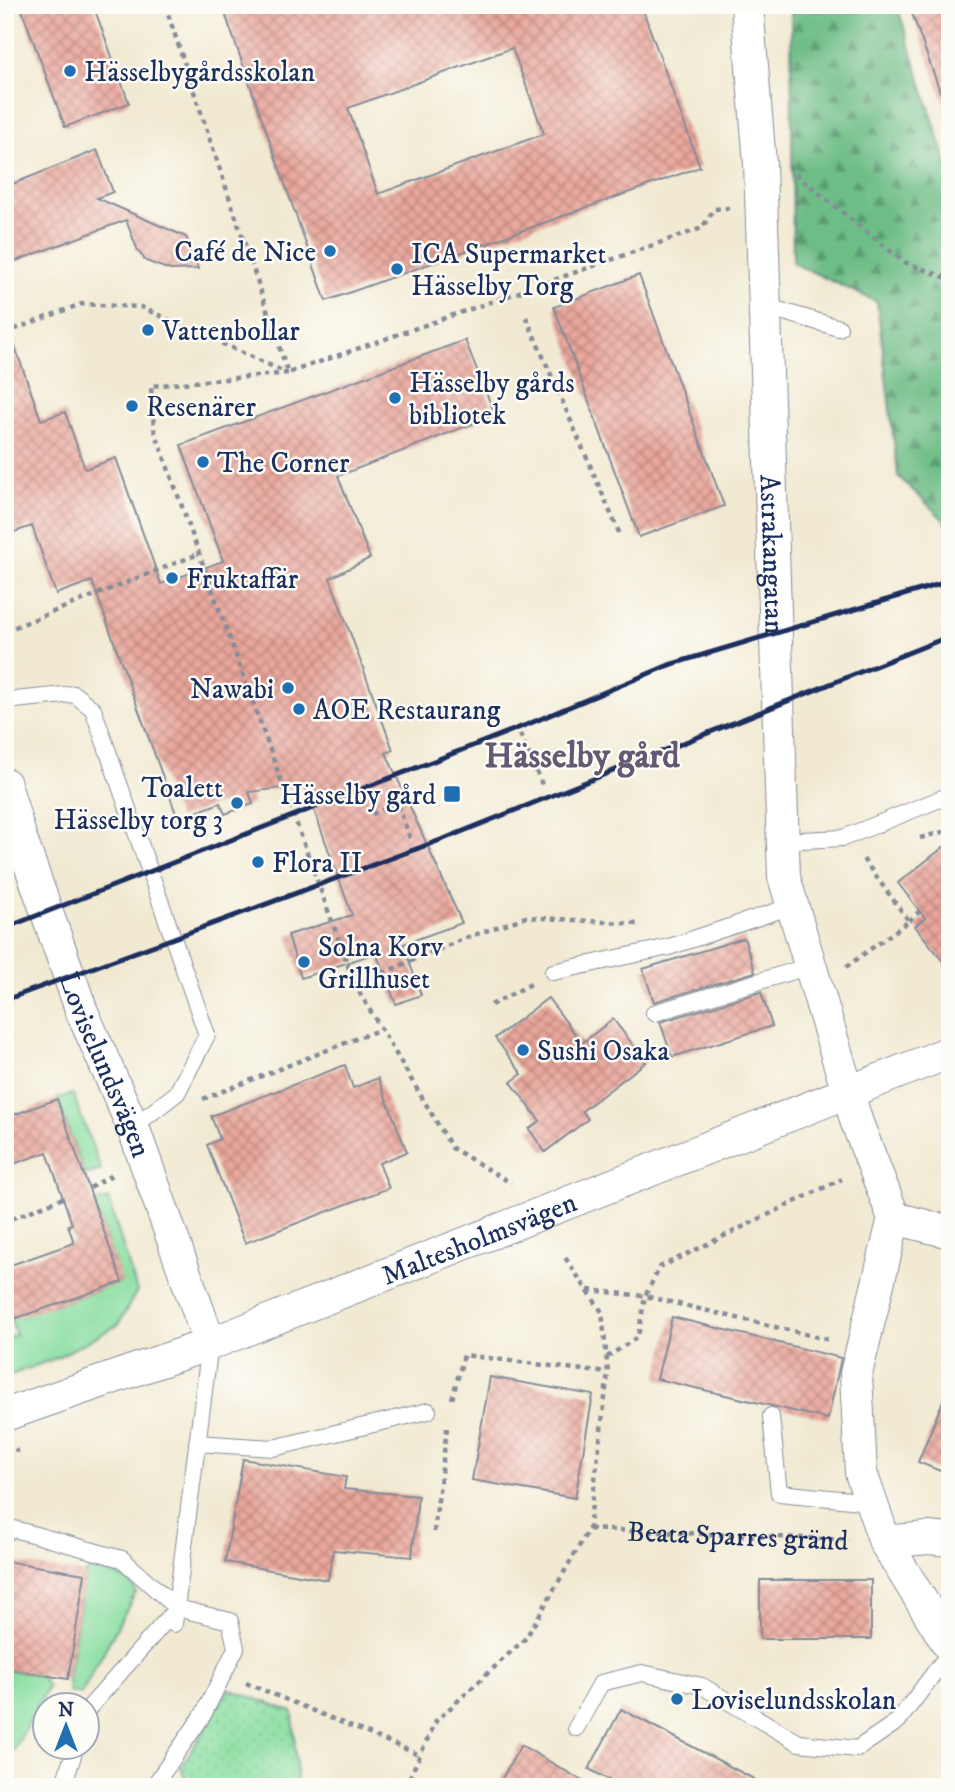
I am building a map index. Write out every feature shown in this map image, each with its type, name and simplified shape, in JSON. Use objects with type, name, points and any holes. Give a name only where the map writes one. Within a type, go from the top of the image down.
[{"type":"street","name":"Astrakangatan","points":[[747,5],[760,164],[784,877],[847,1092],[894,1218]]},
{"type":"street","name":"Loviselundsvägen","points":[[5,783],[21,839],[82,1012],[133,1127],[210,1344]]},
{"type":"street","name":"Maltesholmsvägen","points":[[7,1419],[210,1344],[950,1052]]},
{"type":"street","points":[[894,1218],[950,1232]]},
{"type":"street","name":"Beata Sparres gränd","points":[[894,1218],[856,1374],[860,1472],[885,1542],[950,1647]]},
{"type":"street","name":"Beata Sparres gränd","points":[[885,1542],[950,1539]]},
{"type":"lane","points":[[764,306],[839,328]]},
{"type":"lane","points":[[5,701],[74,694],[93,709],[207,1035],[177,1093],[133,1127]]},
{"type":"lane","points":[[782,841],[843,838],[950,795]]},
{"type":"lane","points":[[553,972],[669,947],[792,906]]},
{"type":"lane","points":[[653,1013],[813,977]]},
{"type":"lane","points":[[102,1694],[176,1616],[210,1344]]},
{"type":"lane","points":[[197,1443],[273,1448],[428,1411]]},
{"type":"lane","points":[[771,1416],[779,1493],[871,1502]]},
{"type":"lane","points":[[5,1533],[13,1529],[122,1559],[176,1616],[230,1622],[236,1648],[202,1715],[153,1787]]},
{"type":"lane","points":[[576,1728],[601,1683],[642,1673],[702,1686],[799,1744],[857,1749],[898,1721],[950,1652]]},
{"type":"lane","points":[[63,1787],[72,1760]]},
{"type":"path","points":[[166,5],[288,373]]},
{"type":"path","points":[[760,164],[780,162],[904,262],[950,279]]},
{"type":"path","points":[[511,1183],[452,1148],[355,985],[154,429],[151,386],[288,373],[702,228],[714,209],[761,204]]},
{"type":"path","points":[[5,332],[81,304],[141,307],[288,373]]},
{"type":"path","points":[[526,317],[621,537]]},
{"type":"path","points":[[5,631],[201,553]]},
{"type":"path","points":[[520,734],[544,789]]},
{"type":"path","points":[[388,786],[411,841]]},
{"type":"path","points":[[372,814],[398,806]]},
{"type":"path","points":[[860,855],[909,921]]},
{"type":"path","points":[[813,977],[909,921],[920,911]]},
{"type":"path","points":[[355,985],[468,937],[526,917],[649,925]]},
{"type":"path","points":[[491,1005],[553,972]]},
{"type":"path","points":[[190,1105],[382,1029]]},
{"type":"path","points":[[607,1357],[638,1337],[645,1296],[660,1267],[872,1164]]},
{"type":"path","points":[[5,1238],[13,1218],[63,1198]]},
{"type":"path","points":[[405,1787],[436,1721],[526,1638],[589,1529],[608,1373],[607,1357],[602,1312],[564,1256]]},
{"type":"path","points":[[588,1290],[645,1296],[863,1348]]},
{"type":"path","points":[[450,1406],[464,1355],[608,1373]]},
{"type":"path","points":[[434,1532],[448,1419]]},
{"type":"path","name":"Beata Sparres gränd","points":[[589,1529],[885,1542]]},
{"type":"path","points":[[223,1674],[420,1755]]},
{"type":"green space","points":[[791,5],[897,5],[950,174],[950,531],[945,521],[898,476],[877,302],[793,263]]},
{"type":"green space","points":[[73,1094],[101,1170],[85,1175],[57,1099]]},
{"type":"green space","points":[[108,1199],[137,1291],[118,1325],[56,1358],[5,1377],[5,1339],[16,1335],[9,1315],[54,1305],[121,1282],[94,1203]]},
{"type":"green space","points":[[94,1567],[128,1580],[136,1592],[83,1690],[69,1690],[68,1680],[85,1574]]},
{"type":"green space","points":[[5,1669],[40,1675],[48,1687],[46,1690],[32,1690],[32,1716],[5,1766]]},
{"type":"green space","points":[[229,1689],[293,1712],[297,1787],[188,1787],[181,1767]]},
{"type":"building","points":[[20,5],[93,5],[129,103],[65,127]]},
{"type":"building","points":[[222,5],[641,5],[700,167],[326,301]],"holes":[[[512,48],[544,134],[378,194],[348,108]]]},
{"type":"building","points":[[909,5],[950,5],[950,107],[946,108]]},
{"type":"building","points":[[97,150],[113,192],[97,198],[186,237],[198,269],[170,270],[146,261],[138,251],[126,220],[5,265],[5,187]]},
{"type":"building","points":[[639,275],[724,506],[639,537],[554,307]]},
{"type":"building","points":[[9,330],[41,420],[65,412],[85,469],[116,458],[161,584],[223,561],[181,445],[465,340],[495,415],[338,476],[370,558],[330,578],[393,750],[386,753],[462,923],[403,944],[421,995],[396,1004],[376,953],[301,978],[288,935],[352,915],[305,785],[249,792],[253,804],[225,814],[220,803],[178,819],[92,581],[56,594],[32,526],[5,535],[5,331]]},
{"type":"building","points":[[950,842],[950,970],[915,926],[925,918],[898,883]]},
{"type":"building","points":[[744,938],[755,972],[654,1002],[643,969]]},
{"type":"building","points":[[761,992],[772,1026],[672,1057],[660,1022]]},
{"type":"building","points":[[548,998],[582,1043],[613,1019],[646,1062],[582,1111],[588,1119],[545,1152],[529,1129],[540,1121],[511,1082],[522,1074],[495,1038]]},
{"type":"building","points":[[345,1065],[353,1088],[378,1078],[407,1152],[379,1163],[389,1188],[245,1243],[207,1145],[220,1139],[211,1116]]},
{"type":"building","points":[[57,1099],[122,1282],[5,1322],[5,1267],[74,1243],[68,1225],[72,1224],[47,1152],[5,1167],[5,1118]]},
{"type":"building","points":[[672,1317],[841,1358],[828,1419],[657,1379]]},
{"type":"building","points":[[490,1377],[593,1395],[575,1498],[472,1480]]},
{"type":"building","points":[[950,1386],[950,1475],[918,1462]]},
{"type":"building","points":[[243,1459],[346,1477],[344,1489],[418,1496],[412,1557],[333,1550],[328,1580],[225,1562]]},
{"type":"building","points":[[5,1561],[85,1574],[68,1679],[5,1669]]},
{"type":"building","points":[[760,1580],[871,1580],[871,1639],[760,1639]]},
{"type":"building","points":[[621,1709],[769,1787],[622,1787],[589,1769]]},
{"type":"building","points":[[521,1745],[593,1787],[497,1787]]},
{"type":"railway","points":[[5,928],[526,725],[669,665],[950,581]]},
{"type":"railway","points":[[5,1000],[446,838],[950,636]]},
{"type":"place","name":"Hässelbygårdsskolan","points":[[70,71]]},
{"type":"place","name":"Café de Nice","points":[[330,251]]},
{"type":"place","name":"ICA Supermarket Hässelby Torg","points":[[397,269]]},
{"type":"place","name":"Vattenbollar","points":[[148,330]]},
{"type":"place","name":"Hässelby gårds bibliotek","points":[[395,398]]},
{"type":"place","name":"Resenärer","points":[[132,406]]},
{"type":"place","name":"The Corner","points":[[203,462]]},
{"type":"place","name":"Fruktaffär","points":[[172,578]]},
{"type":"place","name":"Nawabi","points":[[288,688]]},
{"type":"place","name":"AOE Restaurang","points":[[299,709]]},
{"type":"place","name":"Hässelby gård","points":[[452,794]]},
{"type":"place","name":"Toalett Hässelby torg 3","points":[[237,803]]},
{"type":"place","name":"Flora II","points":[[258,862]]},
{"type":"place","name":"Solna Korv Grillhuset","points":[[304,962]]},
{"type":"place","name":"Sushi Osaka","points":[[523,1050]]},
{"type":"place","name":"Loviselundsskolan","points":[[677,1699]]},
{"type":"district","name":"Hässelby gård","points":[[582,755]]}]
